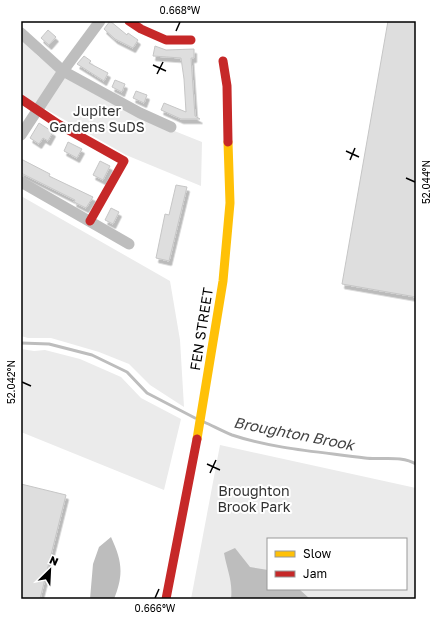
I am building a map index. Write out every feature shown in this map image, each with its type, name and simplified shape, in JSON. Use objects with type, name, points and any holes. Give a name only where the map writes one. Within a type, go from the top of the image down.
[{"type":"street","points":[[21,135],[36,111],[100,21]]},
{"type":"street","points":[[129,21],[141,29],[166,40],[190,40]]},
{"type":"street","points":[[21,33],[64,71],[140,114],[171,127]]},
{"type":"street","name":"FEN STREET","points":[[166,599],[198,433],[218,314],[230,203],[227,86],[223,61]]},
{"type":"street","points":[[21,99],[36,111],[80,138],[124,161],[90,221]]},
{"type":"street","points":[[21,182],[130,244]]},
{"type":"green space","name":"Jupiter Gardens SuDS","points":[[21,38],[38,56],[52,67],[172,130],[202,142],[201,186],[126,155],[21,95]]},
{"type":"green space","points":[[21,196],[170,281],[180,340],[184,407],[150,385],[129,364],[99,352],[51,338],[28,338],[21,336]]},
{"type":"green space","points":[[21,349],[34,351],[45,350],[80,359],[121,377],[141,398],[181,419],[164,490],[21,432]]},
{"type":"green space","name":"Broughton Brook Park","points":[[220,445],[416,488],[416,599],[191,599]]},
{"type":"shaded area","points":[[111,537],[118,553],[120,568],[119,582],[114,599],[90,599],[93,564],[99,547]]},
{"type":"shaded area","points":[[235,548],[250,567],[267,570],[267,590],[300,590],[310,599],[231,599],[230,581],[224,553]]},
{"type":"building","points":[[110,21],[127,35],[128,33],[138,40],[133,48],[115,39],[104,29]]},
{"type":"building","points":[[388,21],[416,21],[416,297],[342,284]]},
{"type":"building","points":[[48,30],[56,37],[49,45],[41,38]]},
{"type":"building","points":[[155,46],[166,50],[194,49],[194,58],[191,58],[195,116],[200,119],[181,119],[161,110],[164,103],[186,112],[184,79],[181,58],[153,56]]},
{"type":"building","points":[[84,56],[91,61],[89,63],[108,73],[104,81],[77,64]]},
{"type":"building","points":[[115,80],[125,84],[122,92],[112,87]]},
{"type":"building","points":[[136,91],[147,95],[144,103],[133,98]]},
{"type":"building","points":[[39,123],[53,132],[48,141],[43,138],[39,144],[30,138]]},
{"type":"building","points":[[68,142],[82,149],[77,158],[64,151]]},
{"type":"building","points":[[21,159],[50,174],[49,176],[93,197],[86,208],[74,202],[75,200],[21,173]]},
{"type":"building","points":[[100,161],[110,166],[103,180],[93,175]]},
{"type":"building","points":[[176,185],[187,187],[169,261],[156,258],[165,214],[169,215]]},
{"type":"building","points":[[111,208],[119,212],[113,224],[105,220]]},
{"type":"building","points":[[21,484],[66,495],[40,599],[21,599]]},
{"type":"waterway","name":"Broughton Brook","points":[[21,343],[49,344],[92,355],[127,372],[147,393],[195,418]]},
{"type":"waterway","name":"Broughton Brook","points":[[204,422],[232,435],[264,444],[298,450],[365,458],[398,459],[410,461],[416,464]]},
{"type":"traffic: slow","points":[[197,439],[223,281],[230,203],[228,142]]},
{"type":"traffic: jam","points":[[129,21],[141,29],[166,40],[191,40]]},
{"type":"traffic: jam","points":[[223,61],[227,86],[228,142]]},
{"type":"traffic: jam","points":[[21,99],[58,124],[124,161],[90,221]]},
{"type":"traffic: jam","points":[[166,599],[197,439]]}]
